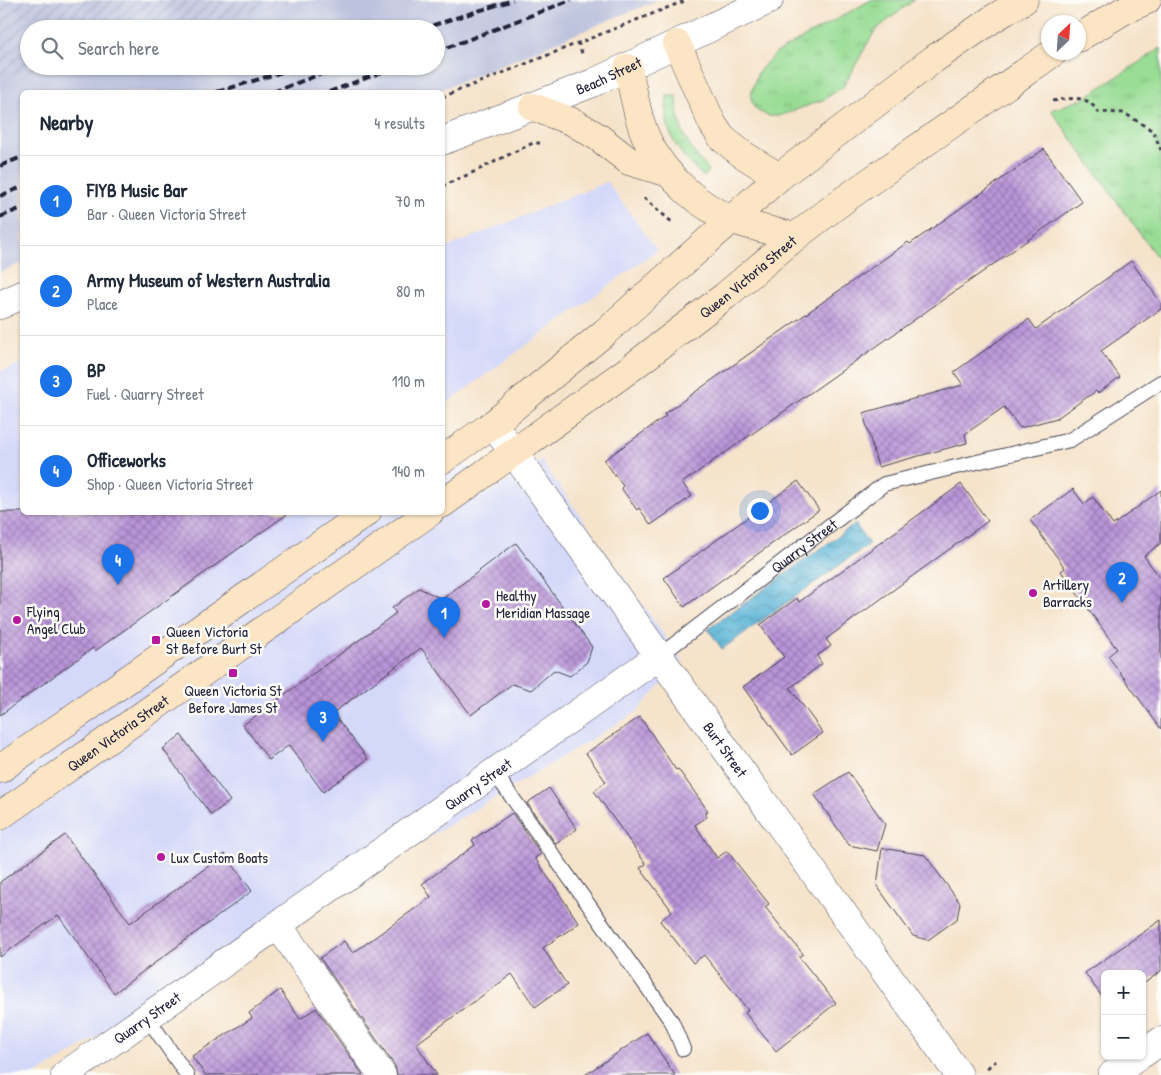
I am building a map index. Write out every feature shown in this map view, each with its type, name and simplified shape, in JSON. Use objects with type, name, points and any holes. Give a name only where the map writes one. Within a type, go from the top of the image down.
[{"type":"main road","points":[[445,458],[493,424],[604,333],[779,177],[934,59],[1024,0]]},
{"type":"main road","points":[[1086,33],[1123,11],[1147,0]]},
{"type":"main road","points":[[677,44],[712,123],[722,138],[742,154],[779,177]]},
{"type":"main road","name":"Queen Victoria Street","points":[[445,502],[631,368],[717,302],[794,237],[845,199],[1043,60]]},
{"type":"main road","points":[[628,68],[642,125],[651,148],[669,173],[698,200],[731,219],[794,237]]},
{"type":"main road","points":[[533,107],[572,122],[598,137],[629,161],[669,173]]},
{"type":"main road","points":[[0,769],[363,515]]},
{"type":"main road","name":"Queen Victoria Street","points":[[0,816],[426,515]]},
{"type":"street","name":"Beach Street","points":[[445,140],[533,107],[628,68],[769,0]]},
{"type":"street","points":[[0,305],[20,297]]},
{"type":"street","name":"Burt Street","points":[[493,424],[659,656],[972,1072]]},
{"type":"street","name":"Quarry Street","points":[[65,1075],[659,656]]},
{"type":"street","points":[[278,925],[382,1075]]},
{"type":"street","points":[[1146,1051],[1161,1041]]},
{"type":"street","points":[[1112,1075],[1133,1060]]},
{"type":"lane","name":"Quarry Street","points":[[659,656],[884,484],[1070,440],[1161,382]]},
{"type":"lane","points":[[494,772],[672,1022],[684,1049]]},
{"type":"lane","points":[[147,1018],[187,1075]]},
{"type":"path","points":[[445,96],[687,0]]},
{"type":"path","points":[[1053,101],[1073,97],[1083,99],[1094,105],[1098,112],[1124,113],[1153,131],[1161,150]]},
{"type":"path","points":[[445,185],[463,178],[533,143],[542,142]]},
{"type":"path","points":[[638,193],[674,224]]},
{"type":"path","points":[[972,1072],[996,1061]]},
{"type":"shaded area","points":[[0,0],[299,0],[224,20],[20,20],[20,74],[0,79]]},
{"type":"shaded area","points":[[299,0],[658,0],[440,90],[20,90],[20,264],[0,272],[0,79],[20,74],[445,75],[445,20],[224,20]]},
{"type":"shaded area","points":[[607,182],[657,250],[445,405],[445,248]]},
{"type":"shaded area","points":[[20,364],[20,515],[445,515],[445,438],[489,493],[541,460],[683,662],[635,713],[35,1075],[0,1075],[0,372]]},
{"type":"green space","points":[[871,0],[914,0],[873,34],[843,87],[823,100],[779,116],[768,116],[754,107],[751,98],[758,72],[776,53]]},
{"type":"green space","points":[[1161,48],[1161,263],[1051,110],[1083,99]]},
{"type":"green space","points":[[667,96],[677,96],[681,127],[689,145],[709,170],[704,177],[680,151],[674,141],[667,121]]},
{"type":"water","points":[[855,524],[869,544],[722,649],[708,629]]},
{"type":"building","points":[[1044,149],[1082,202],[682,483],[692,496],[651,525],[639,508],[637,510],[621,488],[623,486],[604,460],[666,416],[664,414],[908,242],[910,244]]},
{"type":"building","points":[[1131,261],[1161,303],[1161,309],[1101,351],[1120,377],[1057,418],[1020,428],[1004,407],[965,434],[967,443],[878,467],[863,413],[963,385],[954,372],[1029,319],[1036,329]]},
{"type":"building","points":[[798,481],[819,510],[684,607],[664,578]]},
{"type":"building","points":[[961,484],[988,521],[826,639],[831,646],[817,656],[822,664],[790,688],[823,733],[792,755],[743,687],[784,657],[760,625],[797,598],[799,602]]},
{"type":"building","points":[[1073,489],[1084,504],[1093,497],[1113,525],[1161,490],[1161,543],[1144,556],[1161,579],[1161,729],[1108,656],[1117,649],[1061,571],[1065,568],[1030,520]]},
{"type":"building","points":[[0,512],[20,512],[20,515],[286,515],[95,651],[93,648],[0,715]]},
{"type":"building","points":[[516,543],[592,647],[587,662],[570,676],[554,670],[531,690],[512,684],[471,715],[421,648],[333,713],[368,759],[323,792],[289,745],[269,760],[243,725],[396,613],[392,608],[419,588],[442,599]]},
{"type":"building","points":[[640,717],[676,770],[678,769],[708,811],[704,813],[707,817],[695,825],[717,858],[727,851],[769,904],[765,907],[803,954],[799,957],[836,1003],[776,1051],[745,1013],[748,1010],[704,955],[693,963],[660,921],[672,911],[640,868],[646,864],[594,791],[606,782],[586,753]]},
{"type":"building","points":[[181,735],[230,801],[211,815],[163,749]]},
{"type":"building","points":[[848,772],[885,824],[877,851],[849,845],[814,794]]},
{"type":"building","points":[[549,788],[577,829],[556,844],[527,803]]},
{"type":"building","points":[[512,813],[541,854],[535,858],[579,923],[543,948],[567,985],[535,1007],[512,974],[416,1044],[437,1075],[397,1075],[395,1066],[320,958],[344,941],[353,953],[431,897],[422,884],[475,845],[472,840]]},
{"type":"building","points":[[65,835],[130,923],[225,854],[252,891],[114,993],[58,915],[0,957],[0,882]]},
{"type":"building","points":[[882,848],[925,855],[960,903],[957,919],[928,940],[913,936],[877,886]]},
{"type":"building","points":[[1161,920],[1161,971],[1146,982],[1146,970],[1101,970],[1101,995],[1085,973]]},
{"type":"building","points":[[280,990],[300,1019],[316,1008],[363,1075],[205,1075],[192,1056],[252,1018],[249,1013]]},
{"type":"building","points":[[647,1033],[675,1075],[585,1075]]},
{"type":"railway","points":[[445,21],[513,0]]},
{"type":"railway","points":[[445,49],[571,0]]},
{"type":"railway","points":[[224,90],[273,75]]},
{"type":"railway","points":[[278,90],[318,75]]},
{"type":"railway","points":[[334,90],[374,75]]},
{"type":"railway","points":[[0,166],[20,158]]},
{"type":"railway","points":[[0,196],[20,188]]},
{"type":"railway","points":[[0,217],[20,209]]},
{"type":"place","name":"Officeworks","points":[[118,585]]},
{"type":"place","name":"Artillery Barracks","points":[[1033,593]]},
{"type":"place","name":"Army Museum of Western Australia","points":[[1122,603]]},
{"type":"place","name":"Healthy Meridian Massage","points":[[486,604]]},
{"type":"place","name":"Flying Angel Club","points":[[17,620]]},
{"type":"place","name":"FIYB Music Bar","points":[[444,638]]},
{"type":"place","name":"Queen Victoria St Before Burt St","points":[[156,640]]},
{"type":"place","name":"Queen Victoria St Before James St","points":[[233,673]]},
{"type":"place","name":"BP","points":[[323,742]]},
{"type":"place","name":"Lux Custom Boats","points":[[161,857]]}]
